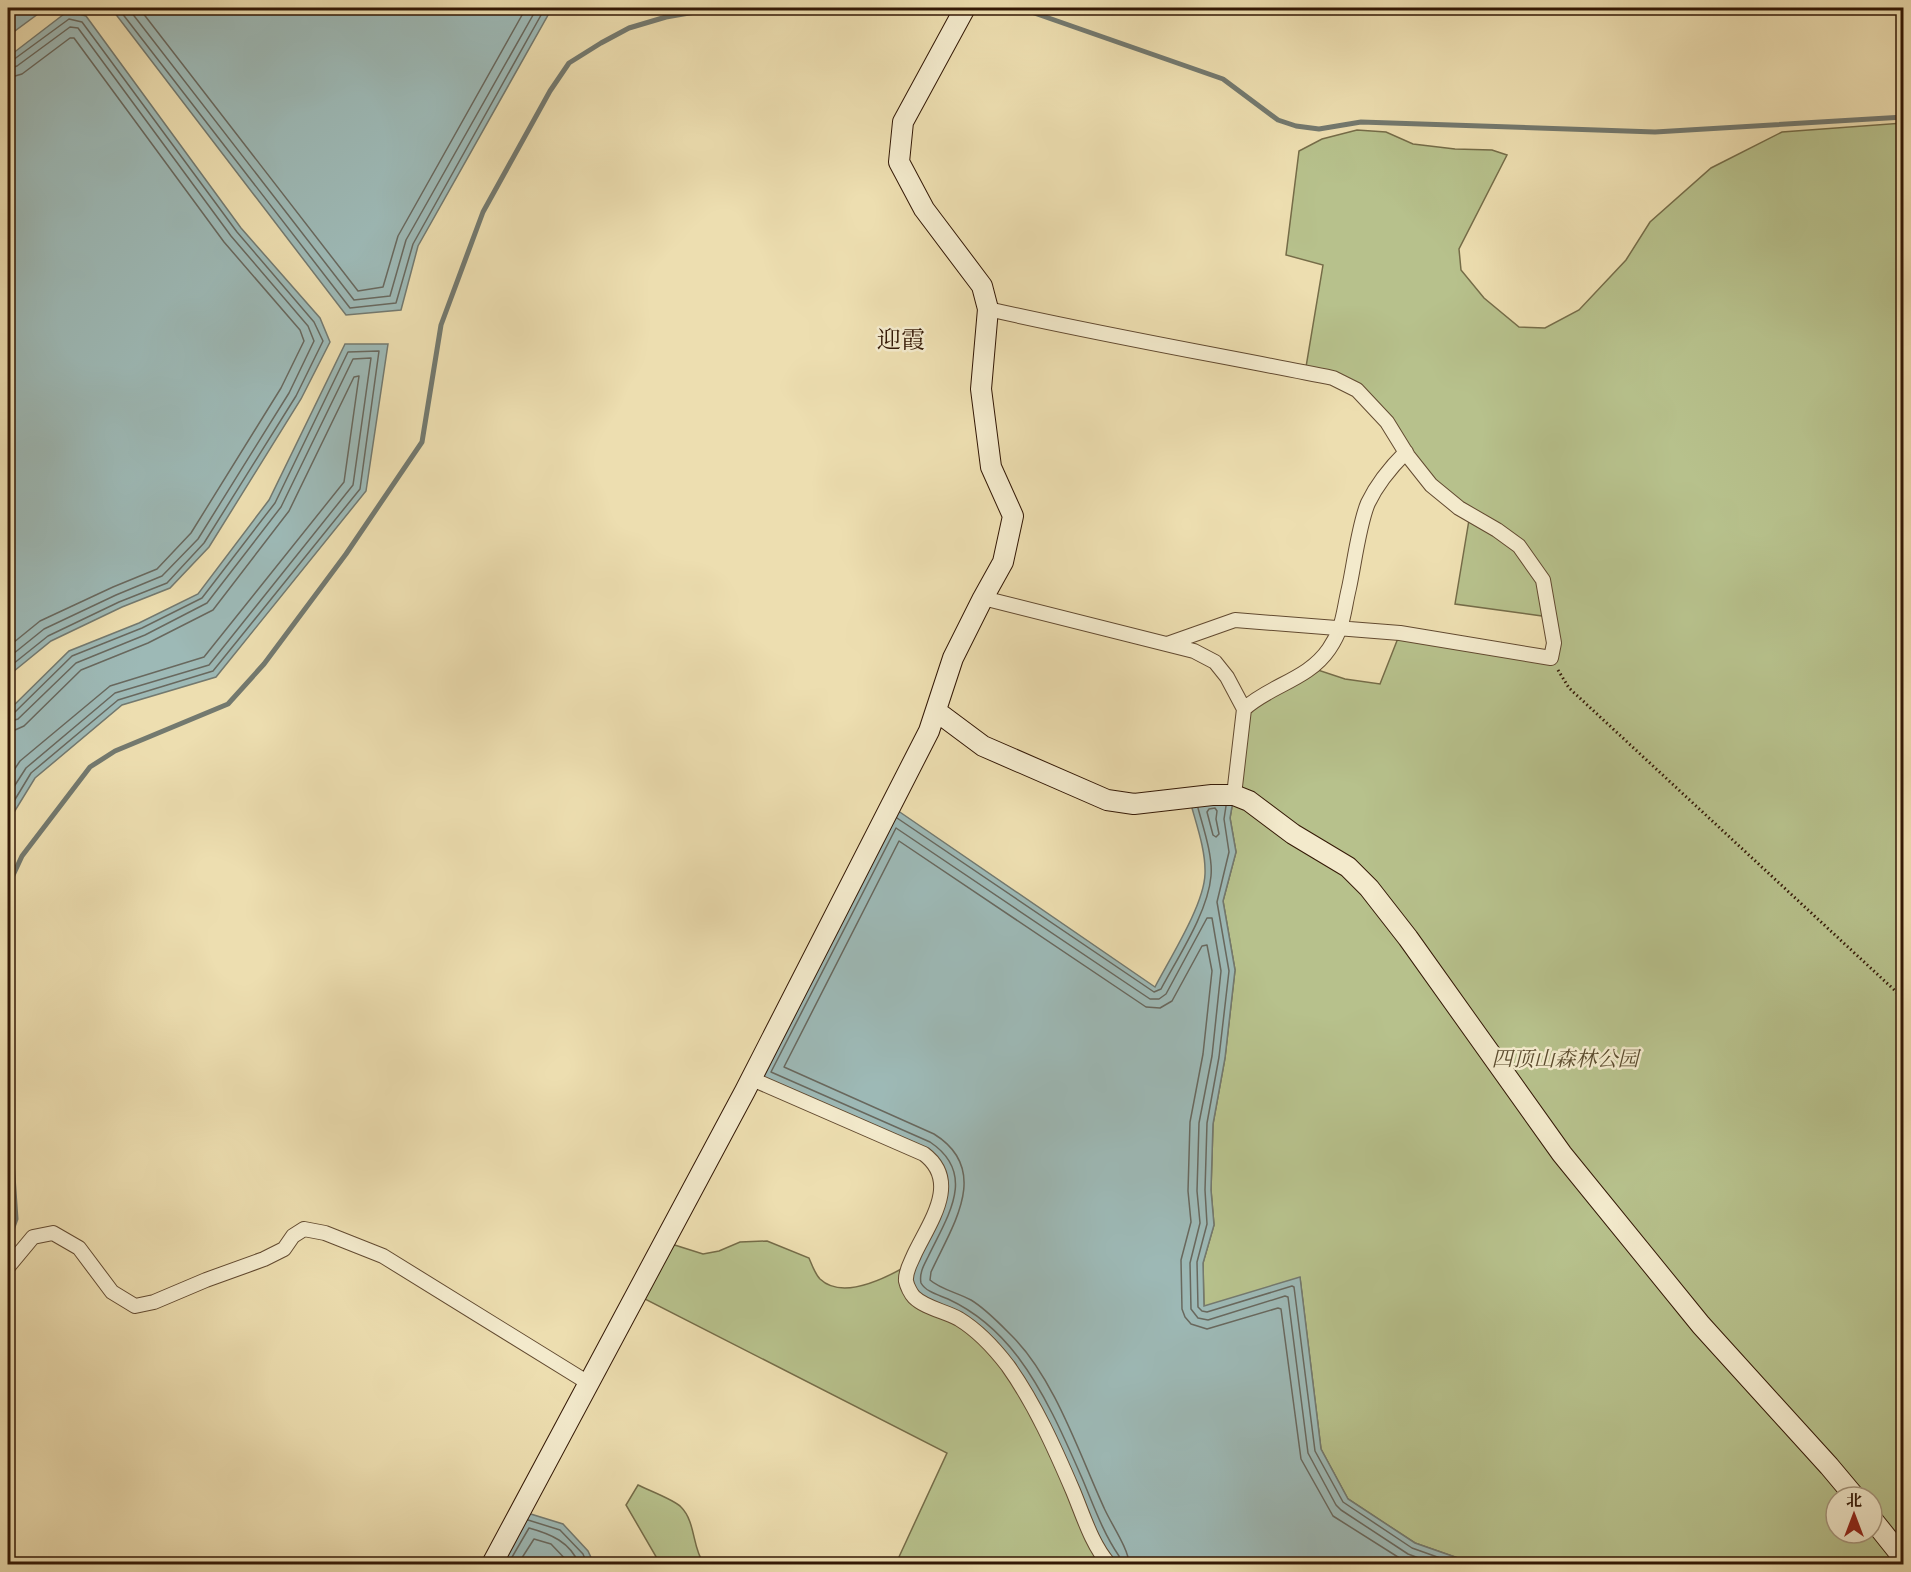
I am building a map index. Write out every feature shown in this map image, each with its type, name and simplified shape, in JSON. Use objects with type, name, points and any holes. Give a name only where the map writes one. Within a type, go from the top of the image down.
[{"type":"main road","points":[[492,1564],[752,1079],[929,731],[954,658],[982,598],[1003,562],[1013,516],[991,467],[981,389],[988,309],[982,286],[924,209],[899,162],[903,122],[965,8]]},
{"type":"main road","points":[[936,711],[983,746],[1107,800],[1134,804],[1212,795],[1234,795],[1249,801],[1293,834],[1348,867],[1370,888],[1408,938],[1562,1154],[1701,1325],[1845,1485]]},
{"type":"main road","points":[[1884,1534],[1904,1559]]},
{"type":"street","points":[[988,309],[1087,332],[1333,378],[1357,390],[1387,422],[1431,485],[1459,508],[1519,546],[1543,580],[1554,643],[1551,658],[1401,633],[1235,620],[1167,644]]},
{"type":"street","points":[[1244,709],[1264,694],[1287,684],[1312,668],[1328,651],[1341,629],[1368,504],[1389,470],[1406,452]]},
{"type":"street","points":[[982,598],[1194,651],[1215,662],[1227,677],[1244,709],[1234,795]]},
{"type":"street","points":[[752,1079],[924,1154],[932,1160],[941,1176],[943,1186],[938,1205],[910,1264],[906,1281],[909,1288],[913,1297],[960,1320],[998,1353],[1036,1413],[1103,1558],[1109,1564]]},
{"type":"street","points":[[8,1267],[33,1237],[53,1233],[79,1248],[112,1292],[135,1306],[154,1302],[264,1259],[285,1249],[292,1236],[304,1229],[325,1233],[383,1256],[590,1384]]},
{"type":"path","points":[[1551,658],[1569,688],[1904,999]]},
{"type":"green space","name":"四顶山森林公园","points":[[1903,123],[1903,1564],[1475,1564],[1415,1543],[1348,1499],[1321,1449],[1300,1278],[1204,1307],[1203,1263],[1214,1225],[1211,1190],[1213,1124],[1225,1058],[1235,970],[1223,901],[1236,852],[1230,818],[1244,709],[1312,668],[1345,679],[1380,684],[1400,633],[1550,658],[1549,617],[1455,604],[1470,514],[1459,508],[1357,390],[1305,373],[1323,265],[1286,255],[1299,151],[1322,139],[1357,130],[1386,132],[1413,144],[1455,149],[1492,150],[1507,155],[1459,249],[1461,270],[1484,298],[1519,327],[1545,328],[1579,310],[1626,260],[1650,222],[1711,168],[1782,132]]},
{"type":"green space","points":[[767,1241],[809,1258],[820,1279],[841,1288],[865,1285],[910,1264],[934,1307],[998,1353],[1109,1564],[910,1564],[898,1559],[947,1453],[637,1295],[665,1242],[703,1254],[719,1251],[740,1242]]},
{"type":"green space","points":[[638,1485],[681,1507],[692,1527],[697,1550],[704,1564],[656,1564],[658,1560],[626,1505]]},
{"type":"water","points":[[8,8],[46,8],[8,36]]},
{"type":"water","points":[[111,8],[552,8],[418,246],[401,310],[346,315]]},
{"type":"water","points":[[68,11],[86,16],[241,228],[320,318],[330,342],[301,399],[209,547],[170,588],[122,607],[51,641],[8,676],[8,57]]},
{"type":"water","points":[[345,344],[388,344],[366,491],[216,677],[122,705],[35,778],[8,822],[8,711],[69,651],[139,623],[198,594],[269,500]]},
{"type":"water","points":[[1234,795],[1230,818],[1236,852],[1223,901],[1235,970],[1225,1058],[1213,1124],[1211,1190],[1214,1225],[1203,1263],[1204,1306],[1300,1277],[1321,1449],[1348,1499],[1415,1543],[1475,1564],[1109,1564],[1061,1463],[998,1353],[934,1307],[906,1281],[937,1205],[932,1160],[752,1079],[891,806],[1155,987],[1193,916],[1203,887],[1204,855],[1189,797]]},
{"type":"water","points":[[521,1511],[563,1524],[588,1551],[594,1564],[492,1564]]},
{"type":"waterway","points":[[8,886],[22,856],[90,767],[115,751],[228,704],[264,664],[346,554],[422,442],[441,325],[483,212],[550,91],[569,63],[629,28],[666,17],[718,8]]},
{"type":"waterway","points":[[1020,8],[1223,79],[1278,120],[1296,126],[1319,129],[1361,122],[1655,132],[1904,117]]},
{"type":"waterway","points":[[8,1103],[16,1219],[8,1241]]},
{"type":"district","name":"迎霞","points":[[901,341]]}]
